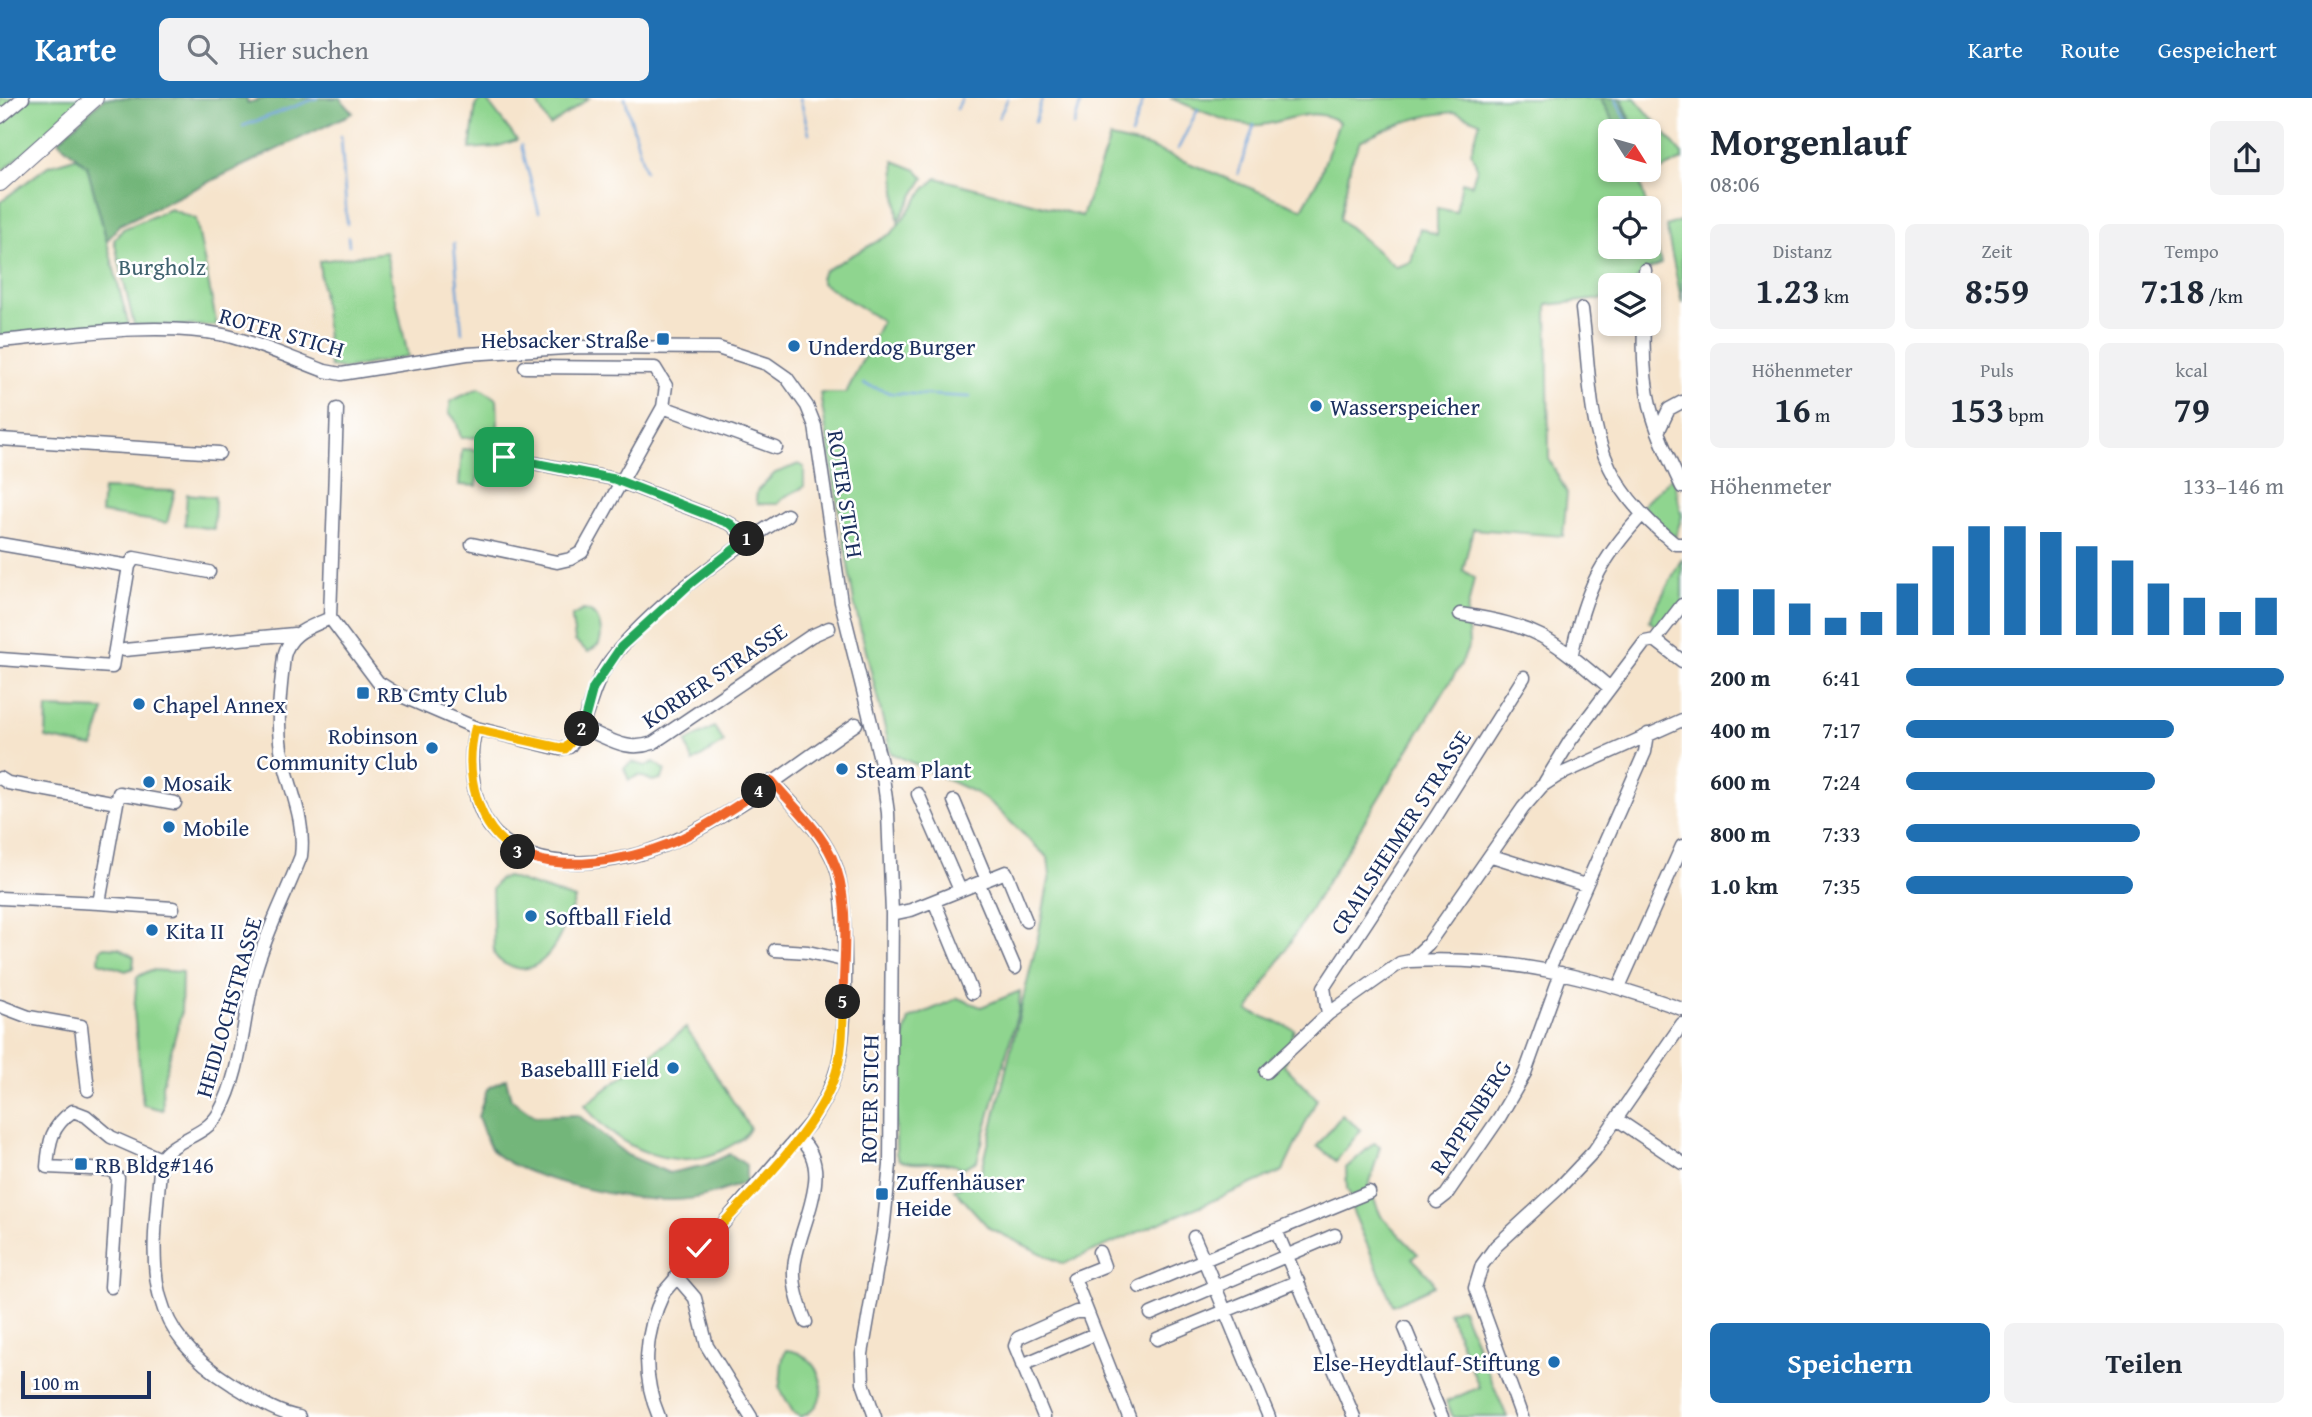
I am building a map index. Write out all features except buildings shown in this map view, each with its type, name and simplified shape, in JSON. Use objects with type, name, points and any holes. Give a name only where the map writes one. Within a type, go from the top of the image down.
[{"type":"main road","points":[[0,183],[95,98]]},
{"type":"street","points":[[0,117],[23,98]]},
{"type":"street","points":[[1583,309],[1589,401],[1596,437],[1623,492],[1642,515],[1675,544],[1682,544]]},
{"type":"street","name":"ROTER STICH","points":[[0,341],[162,329],[195,330],[227,336],[325,371],[341,374],[467,354],[582,347],[718,348],[767,364],[788,378],[807,406],[815,426],[841,602],[883,774],[888,813],[892,914],[890,1173],[883,1232],[862,1354],[863,1383],[875,1417]]},
{"type":"street","points":[[1644,336],[1643,387],[1658,432],[1682,486]]},
{"type":"street","points":[[472,544],[557,562],[582,552],[594,535],[663,407],[666,386],[655,368],[525,367]]},
{"type":"street","points":[[1658,432],[1669,409],[1682,402]]},
{"type":"street","points":[[663,407],[776,449]]},
{"type":"street","points":[[337,409],[330,618],[378,682],[397,694],[475,729],[565,749],[582,728],[593,688],[621,647],[691,583],[748,540],[787,515]]},
{"type":"street","points":[[0,439],[219,453]]},
{"type":"street","points":[[504,457],[599,475],[731,524],[748,540]]},
{"type":"street","points":[[1572,653],[1597,573],[1604,559],[1642,515]]},
{"type":"street","points":[[0,544],[129,566]]},
{"type":"street","points":[[0,659],[112,667],[129,566],[134,558],[209,572]]},
{"type":"street","points":[[1410,961],[1428,944],[1523,808],[1542,786],[1566,748],[1645,642],[1655,640],[1682,605]]},
{"type":"street","points":[[1460,614],[1523,625],[1572,653],[1610,688]]},
{"type":"street","points":[[124,650],[294,634],[330,618]]},
{"type":"street","name":"KORBER STRASSE","points":[[582,728],[623,746],[638,748],[653,743],[811,636],[829,628]]},
{"type":"street","name":"HEIDLOCHSTRASSE","points":[[161,1159],[168,1148],[208,1127],[221,1108],[238,1058],[255,973],[300,856],[303,840],[299,814],[282,754],[279,722],[284,656],[287,642],[294,634]]},
{"type":"street","points":[[1655,640],[1682,661]]},
{"type":"street","name":"CRAILSHEIMER STRASSE","points":[[1328,1014],[1324,987],[1437,816],[1524,677]]},
{"type":"street","points":[[1542,786],[1682,720]]},
{"type":"street","points":[[475,729],[471,743],[476,791],[487,825],[512,848],[554,863],[618,856],[672,842],[772,781],[856,724]]},
{"type":"street","name":"RAPPENBERG","points":[[1437,1202],[1446,1195],[1514,1094],[1534,1054],[1555,971],[1585,885],[1645,752],[1648,734]]},
{"type":"street","points":[[1566,748],[1572,759],[1583,765]]},
{"type":"street","points":[[0,778],[8,783],[117,803]]},
{"type":"street","points":[[659,1417],[648,1384],[646,1349],[658,1305],[676,1276],[798,1138],[823,1102],[839,1062],[843,1033],[842,894],[836,868],[822,840],[772,781]]},
{"type":"street","points":[[99,903],[119,793],[175,803]]},
{"type":"street","points":[[918,794],[960,890]]},
{"type":"street","points":[[954,801],[1014,968]]},
{"type":"street","points":[[1619,987],[1682,846]]},
{"type":"street","points":[[1492,856],[1585,885]]},
{"type":"street","points":[[892,914],[934,901],[1006,872],[1026,921]]},
{"type":"street","points":[[0,898],[173,908]]},
{"type":"street","points":[[934,901],[972,993]]},
{"type":"street","points":[[775,950],[808,952],[843,960]]},
{"type":"street","points":[[1266,1072],[1328,1014],[1400,963],[1410,961],[1486,961],[1555,971],[1619,987],[1682,1009]]},
{"type":"street","points":[[0,1006],[29,1017],[81,1026],[84,1082]]},
{"type":"street","points":[[1522,1417],[1475,1288],[1476,1280],[1488,1254],[1559,1188],[1618,1120],[1682,1024]]},
{"type":"street","points":[[111,1287],[118,1178],[113,1170],[47,1167],[49,1141],[61,1121],[73,1111],[81,1112],[111,1136],[161,1159],[155,1272],[158,1294],[168,1320],[196,1359],[275,1414],[299,1417]]},
{"type":"street","points":[[1618,1120],[1682,1163]]},
{"type":"street","points":[[798,1138],[811,1151],[816,1169],[794,1267],[796,1290],[806,1322]]},
{"type":"street","points":[[1140,1287],[1369,1192]]},
{"type":"street","points":[[1276,1230],[1354,1417]]},
{"type":"street","points":[[1151,1314],[1335,1235]]},
{"type":"street","points":[[1194,1237],[1269,1417]]},
{"type":"street","points":[[1099,1252],[1104,1266],[1074,1278],[1129,1417]]},
{"type":"street","points":[[676,1276],[695,1298],[707,1346],[751,1417]]},
{"type":"street","points":[[1157,1339],[1298,1281]]},
{"type":"street","points":[[1044,1417],[1015,1346],[1022,1334],[1076,1312],[1086,1312]]},
{"type":"street","points":[[1405,1328],[1442,1417]]},
{"type":"street","points":[[1022,1365],[1095,1334]]},
{"type":"green space","points":[[0,98],[88,98],[4,170],[0,168]]},
{"type":"green space","points":[[104,98],[247,98],[247,103],[266,98],[340,98],[353,113],[119,225],[107,241],[87,166],[58,141]]},
{"type":"green space","points":[[485,98],[517,140],[496,147],[470,149],[476,104]]},
{"type":"green space","points":[[534,98],[589,98],[550,126]]},
{"type":"green space","points":[[1170,98],[1600,98],[1612,119],[1598,119],[1598,182],[1640,182],[1644,196],[1598,196],[1598,259],[1660,259],[1661,264],[1642,273],[1598,273],[1598,299],[1547,305],[1549,459],[1567,493],[1563,536],[1473,529],[1463,570],[1474,578],[1467,612],[1469,645],[1461,664],[1248,1011],[1294,1029],[1284,1065],[1317,1099],[1283,1171],[1063,1264],[989,1228],[954,1189],[980,1178],[1038,937],[1050,875],[1048,858],[993,805],[976,793],[891,753],[854,602],[820,393],[846,393],[882,321],[822,283],[820,278],[824,271],[892,233],[925,189],[937,178],[1082,216],[1110,138],[1147,146],[1302,209],[1319,178],[1339,122],[1316,114],[1260,125],[1218,118]],"holes":[[[1455,112],[1480,122],[1471,152],[1477,167],[1472,185],[1462,182],[1456,212],[1437,208],[1437,235],[1420,228],[1411,262],[1396,267],[1340,219],[1351,162],[1360,141],[1406,122]]]},
{"type":"green space","points":[[1600,98],[1620,98],[1629,119],[1612,119]]},
{"type":"green space","points":[[1622,98],[1635,98],[1653,119],[1630,119]]},
{"type":"green space","points":[[1661,129],[1682,154],[1682,160],[1661,170]]},
{"type":"green space","name":"Burgholz","points":[[78,157],[87,166],[129,326],[0,336],[0,202],[48,166]]},
{"type":"green space","points":[[894,161],[917,170],[924,178],[898,221]]},
{"type":"green space","name":"Burgholz","points":[[170,209],[196,219],[217,326],[134,325],[114,240],[123,229]]},
{"type":"green space","points":[[1682,220],[1682,303],[1666,226]]},
{"type":"green space","points":[[386,252],[408,356],[345,369],[330,367],[319,261]]},
{"type":"green space","points":[[479,388],[497,399],[498,426],[486,437],[461,438],[456,421],[449,412],[451,401]]},
{"type":"green space","points":[[462,449],[480,450],[477,486],[459,485]]},
{"type":"green space","points":[[799,464],[804,467],[804,487],[784,497],[778,504],[758,504],[757,491],[775,473]]},
{"type":"green space","points":[[1673,476],[1682,516],[1675,538],[1642,506]]},
{"type":"green space","points":[[103,489],[175,491],[167,523],[101,513]]},
{"type":"green space","points":[[187,494],[215,497],[214,529],[185,525]]},
{"type":"green space","points":[[1682,558],[1682,602],[1661,630],[1649,621]]},
{"type":"green space","points":[[583,610],[593,614],[600,628],[599,644],[588,652],[575,641],[572,620],[572,616]]},
{"type":"green space","points":[[47,708],[104,710],[93,747],[46,738]]},
{"type":"green space","points":[[714,727],[724,742],[693,762],[686,742]]},
{"type":"green space","points":[[632,762],[646,766],[654,762],[665,770],[662,779],[652,781],[639,775],[629,780],[624,768]]},
{"type":"green space","name":"Softball Field","points":[[507,877],[575,899],[555,945],[538,964],[528,968],[509,966],[494,954],[492,889],[499,879]]},
{"type":"green space","points":[[105,947],[119,948],[134,957],[133,968],[126,971],[99,962],[100,950]]},
{"type":"green space","points":[[151,970],[182,972],[181,1014],[162,1085],[163,1110],[143,1105],[134,1011],[137,977]]},
{"type":"green space","points":[[1020,991],[1019,1008],[977,1161],[963,1168],[944,1163],[899,1160],[896,1154],[895,1071],[909,1019],[958,998],[981,1007]]},
{"type":"green space","name":"Baseballl Field","points":[[686,1028],[750,1128],[730,1146],[711,1155],[691,1159],[650,1154],[631,1145],[598,1121],[585,1105]]},
{"type":"green space","points":[[506,1079],[511,1099],[535,1116],[578,1115],[627,1155],[669,1173],[706,1165],[730,1154],[746,1165],[746,1182],[720,1192],[673,1200],[607,1193],[533,1173],[494,1152],[478,1117],[487,1089]]},
{"type":"green space","points":[[1342,1115],[1361,1130],[1336,1161],[1317,1146]]},
{"type":"green space","points":[[1374,1143],[1380,1146],[1368,1190],[1351,1197],[1347,1189],[1346,1168]]},
{"type":"green space","points":[[1372,1195],[1381,1216],[1418,1254],[1412,1258],[1431,1278],[1434,1286],[1393,1305],[1348,1200]]},
{"type":"green space","points":[[1458,1308],[1462,1310],[1507,1417],[1453,1417],[1446,1402],[1479,1387],[1448,1312]]},
{"type":"green space","points":[[786,1350],[808,1359],[820,1379],[819,1401],[812,1410],[800,1417],[793,1412],[779,1387]]},
{"type":"waterway","points":[[243,126],[317,98]]},
{"type":"waterway","points":[[625,98],[645,171]]},
{"type":"waterway","points":[[800,98],[809,133]]},
{"type":"waterway","points":[[957,109],[962,98]]},
{"type":"waterway","points":[[999,117],[1008,98]]},
{"type":"waterway","points":[[1035,122],[1042,98]]},
{"type":"waterway","points":[[1074,126],[1082,98]]},
{"type":"waterway","points":[[1131,135],[1144,98]]},
{"type":"waterway","points":[[1615,98],[1626,119]]},
{"type":"waterway","points":[[1178,149],[1198,109]]},
{"type":"waterway","points":[[1238,174],[1254,125]]},
{"type":"waterway","points":[[341,136],[347,224]]},
{"type":"waterway","points":[[521,145],[539,212]]},
{"type":"waterway","points":[[348,237],[349,245]]},
{"type":"waterway","points":[[454,243],[462,333]]},
{"type":"waterway","points":[[864,384],[891,393],[970,397]]},
{"type":"place","name":"Hebsacker Straße","points":[[663,339]]},
{"type":"place","name":"Underdog Burger","points":[[794,346]]},
{"type":"place","name":"Wasserspeicher","points":[[1316,406]]},
{"type":"place","name":"RB Cmty Club","points":[[363,693]]},
{"type":"place","name":"Chapel Annex","points":[[139,704]]},
{"type":"place","name":"Robinson Community Club","points":[[432,748]]},
{"type":"place","name":"Steam Plant","points":[[842,769]]},
{"type":"place","name":"Mosaik","points":[[149,782]]},
{"type":"place","name":"Mobile","points":[[169,827]]},
{"type":"place","name":"Softball Field","points":[[531,916]]},
{"type":"place","name":"Kita II","points":[[152,930]]},
{"type":"place","name":"Baseballl Field","points":[[673,1068]]},
{"type":"place","name":"RB Bldg#146","points":[[81,1164]]},
{"type":"place","name":"Zuffenhäuser Heide","points":[[882,1194]]},
{"type":"place","name":"Else-Heydtlauf-Stiftung","points":[[1554,1362]]},
{"type":"route","points":[[504,457],[614,479],[731,524],[748,540],[691,583],[621,647],[593,688],[581,731],[569,747],[560,749],[475,729],[471,743],[476,791],[478,806],[487,825],[512,848],[524,855],[554,863],[600,860],[672,842],[745,800],[772,781],[822,840],[839,877],[843,913],[843,1033],[833,1081],[817,1112],[798,1138],[699,1248]]}]
